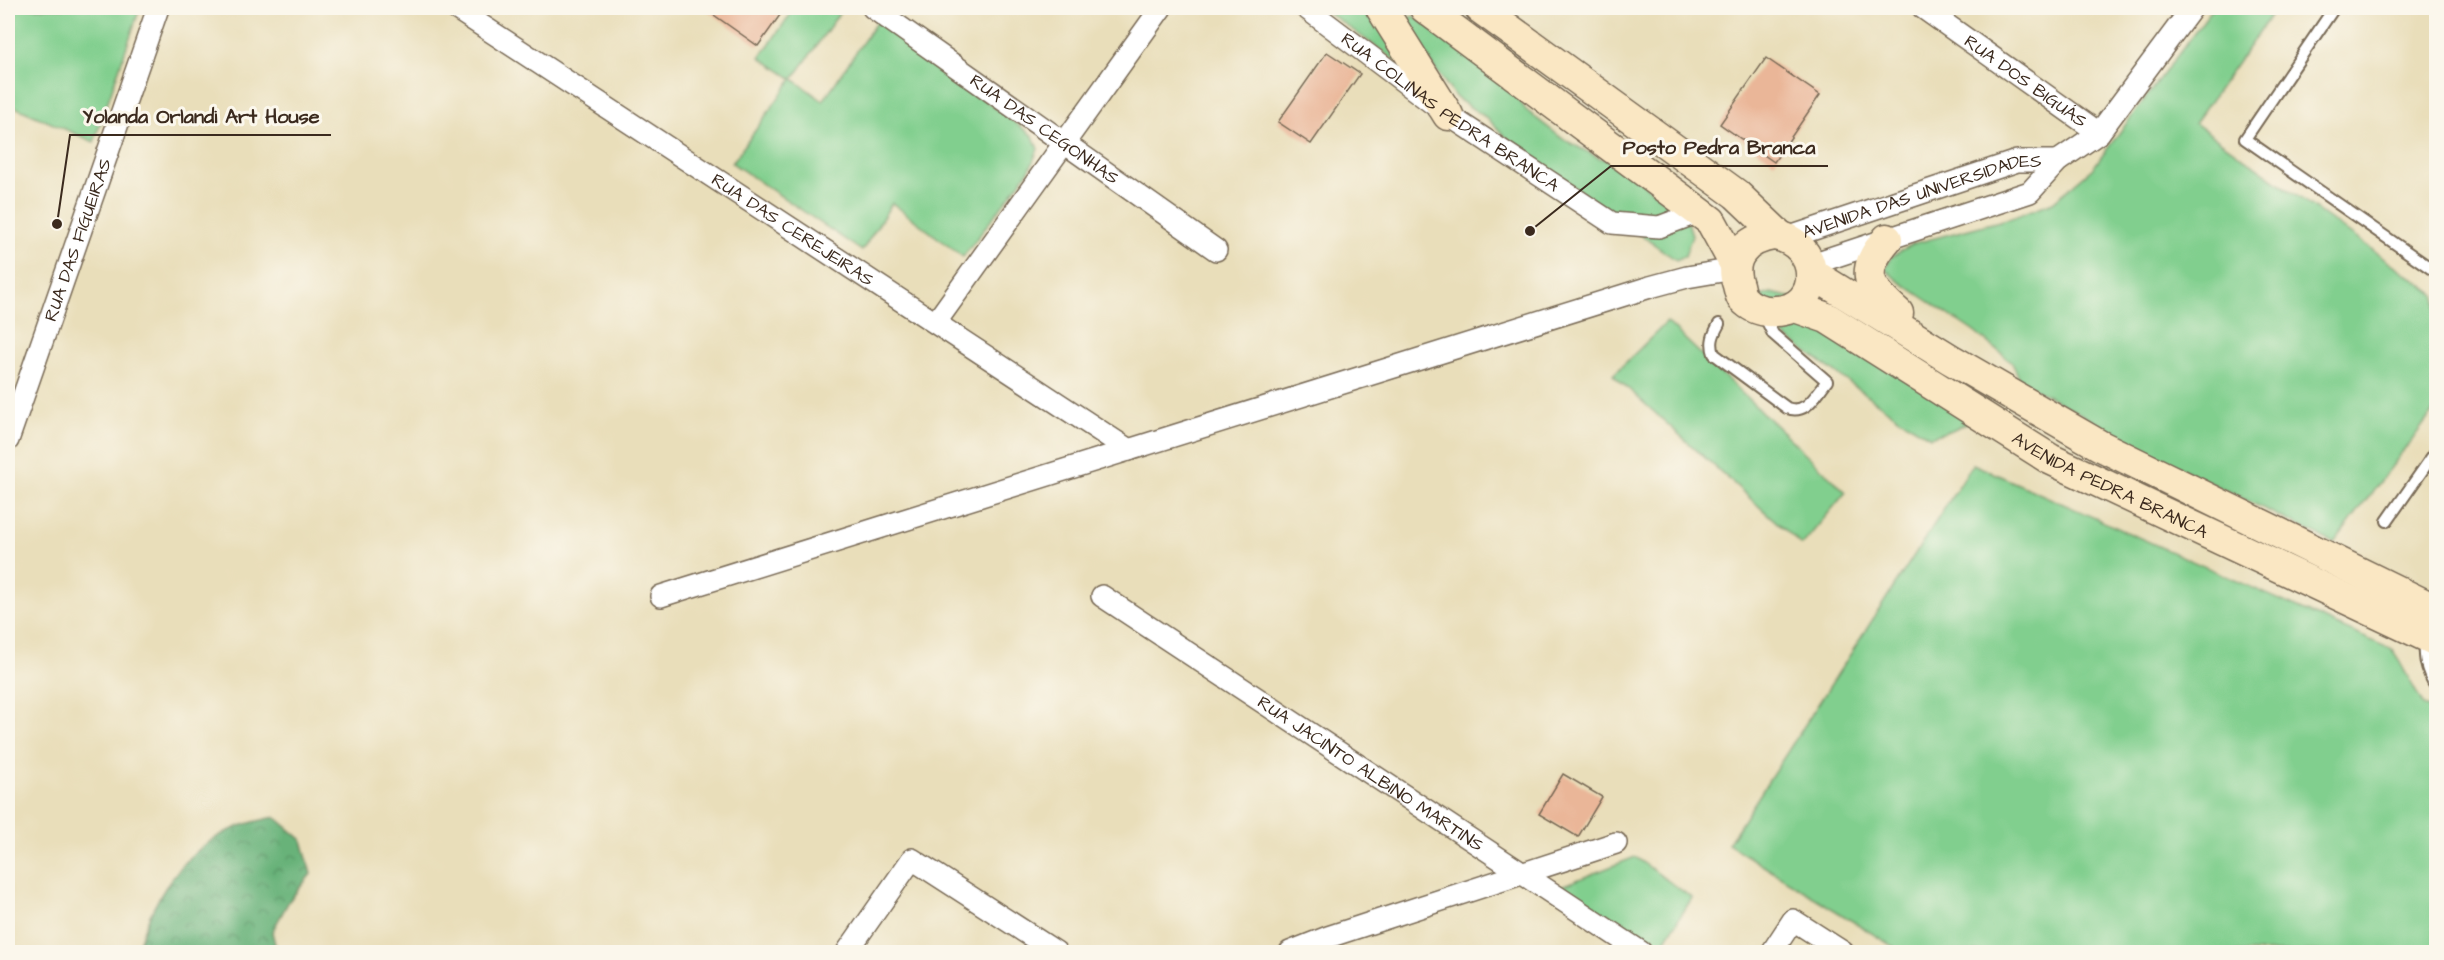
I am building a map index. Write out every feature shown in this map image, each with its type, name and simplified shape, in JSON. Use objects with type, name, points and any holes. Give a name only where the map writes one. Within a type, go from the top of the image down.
[{"type":"main road","points":[[1381,8],[1448,116]]},
{"type":"main road","points":[[1425,8],[1712,221],[1734,266],[1742,297],[1762,312],[1786,311],[1796,307],[1805,297],[1811,269],[1805,250],[1783,237],[1736,194],[1479,8]]},
{"type":"main road","points":[[1734,266],[1741,251],[1760,237],[1783,237]]},
{"type":"main road","points":[[1887,239],[1872,256],[1870,276],[1873,290],[1950,359]]},
{"type":"main road","name":"AVENIDA PEDRA BRANCA","points":[[1811,269],[1950,359],[2138,466],[2434,621]]},
{"type":"main road","name":"AVENIDA PEDRA BRANCA","points":[[1796,307],[1827,318],[2050,459],[2434,621]]},
{"type":"street","name":"RUA DAS FIGUEIRAS","points":[[8,440],[158,8]]},
{"type":"street","name":"RUA DAS CEREJEIRAS","points":[[455,8],[1129,450]]},
{"type":"street","name":"RUA DAS CEGONHAS","points":[[873,8],[1216,250]]},
{"type":"street","points":[[936,322],[1161,8]]},
{"type":"street","name":"RUA COLINAS PEDRA BRANCA","points":[[1306,8],[1448,116],[1612,223],[1659,226],[1699,212]]},
{"type":"street","name":"RUA DOS BIGUÁS","points":[[1923,8],[2099,133]]},
{"type":"street","name":"AVENIDA DAS UNIVERSIDADES","points":[[1811,269],[1887,239],[2030,192],[2058,161],[2099,133],[2192,8]]},
{"type":"street","name":"AVENIDA DAS UNIVERSIDADES","points":[[1783,237],[2017,161],[2058,161]]},
{"type":"street","points":[[661,596],[1650,287],[1734,266]]},
{"type":"street","name":"RUA JACINTO ALBINO MARTINS","points":[[1102,596],[1641,952]]},
{"type":"street","points":[[1290,952],[1328,937],[1616,843]]},
{"type":"street","points":[[848,952],[912,859],[1056,952]]},
{"type":"street","points":[[1773,952],[1793,920],[1843,952]]},
{"type":"lane","points":[[2334,8],[2245,139],[2436,272]]},
{"type":"lane","points":[[1719,324],[1712,337],[1711,346],[1714,354],[1787,408],[1796,411],[1804,409],[1827,381],[1773,334],[1762,312]]},
{"type":"lane","points":[[2387,521],[2436,451]]},
{"type":"lane","points":[[2434,621],[2424,658],[2430,677],[2436,686]]},
{"type":"green space","points":[[8,8],[140,8],[94,142],[8,104]]},
{"type":"green space","points":[[795,8],[843,8],[793,79],[823,101],[877,21],[1033,136],[1038,149],[1030,169],[963,257],[892,203],[862,251],[732,163],[792,79],[760,57]]},
{"type":"green space","points":[[1322,8],[1372,8],[1403,66]]},
{"type":"green space","points":[[2213,8],[2276,8],[2195,123],[2436,295],[2436,408],[2334,543],[2160,458],[2021,381],[2011,361],[1973,331],[1897,280],[1885,269],[1891,257],[1912,244],[2011,218],[2053,202],[2093,168]]},
{"type":"green space","points":[[1414,16],[1506,82],[1526,110],[1563,139],[1599,158],[1617,162],[1687,219],[1692,235],[1685,256],[1676,260],[1512,143],[1487,118],[1456,98],[1418,45],[1409,20]]},
{"type":"green space","points":[[1771,293],[1789,297],[1970,421],[1930,437],[1900,419],[1747,309],[1748,300]]},
{"type":"green space","points":[[1667,322],[1846,492],[1802,545],[1613,375]]},
{"type":"green space","points":[[1973,464],[2393,650],[2424,706],[2436,712],[2436,952],[1902,952],[1728,844]]},
{"type":"green space","points":[[275,817],[302,840],[311,874],[289,901],[272,932],[277,952],[136,952],[161,894],[186,862],[219,836],[243,825]]},
{"type":"green space","points":[[1635,857],[1692,898],[1658,952],[1645,952],[1554,889]]},
{"type":"building","points":[[704,8],[785,8],[758,46]]},
{"type":"building","points":[[1327,52],[1360,74],[1311,144],[1278,122]]},
{"type":"building","points":[[1766,58],[1820,95],[1774,162],[1720,124]]},
{"type":"building","points":[[1563,774],[1602,797],[1578,837],[1539,814]]},
{"type":"place","name":"Yolanda Orlandi Art House","points":[[57,224]]},
{"type":"place","name":"Posto Pedra Branca","points":[[1530,231]]}]
